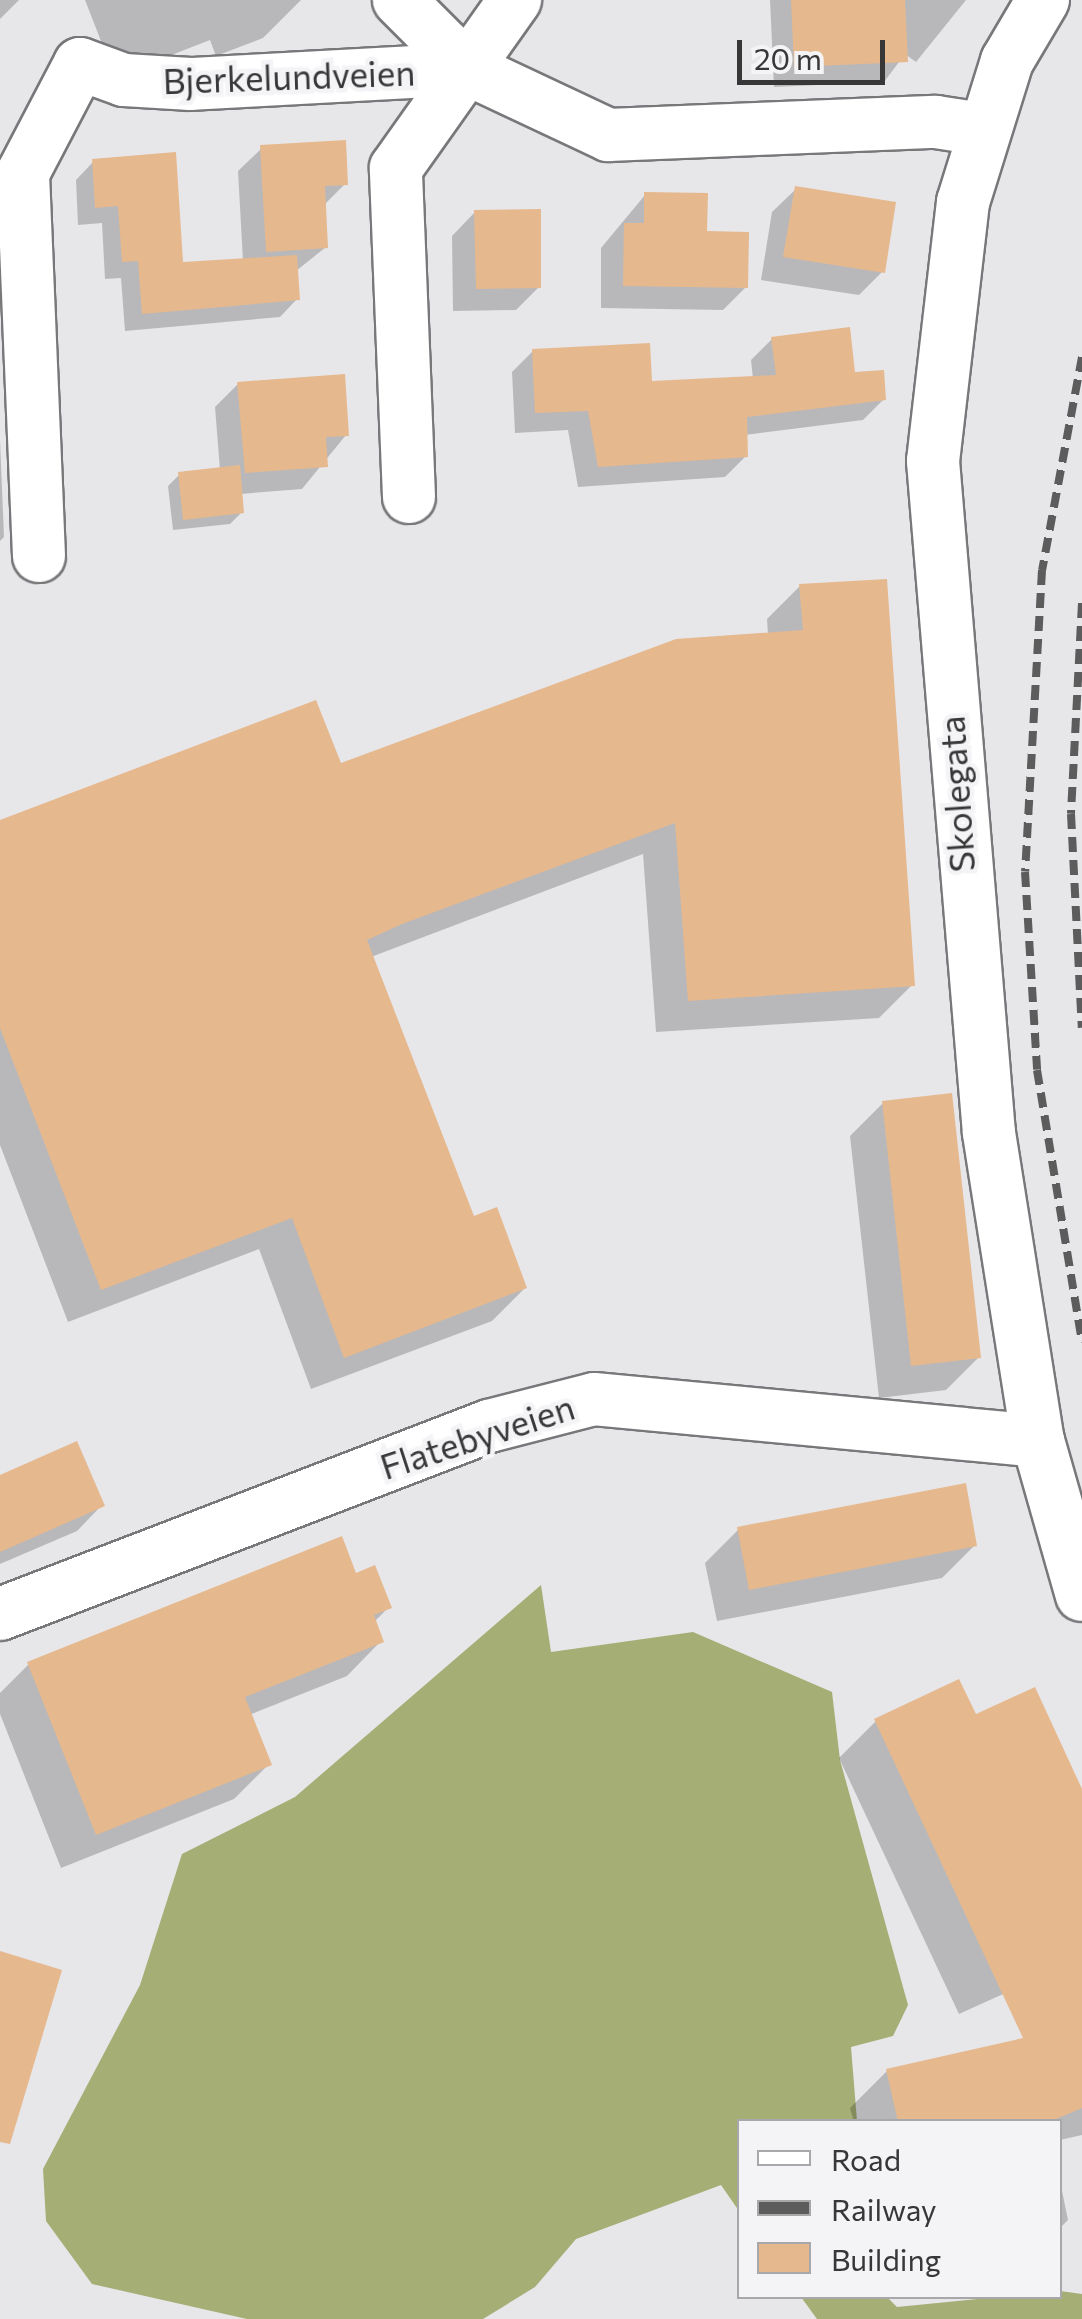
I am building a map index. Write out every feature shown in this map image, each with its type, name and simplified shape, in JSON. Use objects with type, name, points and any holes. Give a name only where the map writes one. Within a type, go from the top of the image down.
[{"type":"street","points":[[399,0],[468,70]]},
{"type":"street","name":"Bjerkelundveien","points":[[409,496],[396,168],[515,0]]},
{"type":"street","name":"Skolegata","points":[[1043,0],[981,129],[950,276],[933,461],[968,942],[1038,1441],[1082,1595]]},
{"type":"street","name":"Bjerkelundveien","points":[[39,556],[23,173],[80,64],[124,80],[190,84],[468,70],[608,135],[936,122],[981,129]]},
{"type":"street","name":"Flatebyveien","points":[[0,1614],[489,1426],[594,1398],[1038,1441]]},
{"type":"green space","points":[[541,1585],[551,1652],[693,1632],[832,1692],[840,1760],[908,2005],[893,2036],[851,2047],[857,2119],[737,2119],[737,2208],[721,2185],[576,2239],[535,2287],[483,2319],[247,2319],[92,2284],[46,2221],[43,2169],[140,1985],[182,1854],[295,1797]]},
{"type":"green space","points":[[1062,2291],[1082,2294],[1082,2319],[817,2319],[802,2299],[889,2299],[897,2307],[978,2299],[1062,2299]]},
{"type":"building","points":[[791,0],[905,0],[908,62],[794,67]]},
{"type":"building","points":[[346,140],[348,185],[325,186],[328,248],[266,252],[260,145]]},
{"type":"building","points":[[176,152],[183,262],[297,255],[300,300],[142,314],[138,261],[122,262],[118,206],[95,208],[92,159]]},
{"type":"building","points":[[795,186],[896,202],[885,273],[783,257]]},
{"type":"building","points":[[644,192],[708,193],[707,231],[749,232],[748,288],[623,286],[624,223],[644,223]]},
{"type":"building","points":[[541,209],[541,288],[476,289],[474,210]]},
{"type":"building","points":[[850,327],[855,372],[884,370],[886,400],[747,417],[748,457],[598,467],[588,411],[535,413],[532,349],[650,343],[652,381],[776,375],[771,337]]},
{"type":"building","points":[[345,374],[349,436],[326,437],[328,467],[245,473],[237,382]]},
{"type":"building","points":[[240,465],[244,513],[183,520],[178,472]]},
{"type":"building","points":[[887,579],[915,986],[688,1001],[675,823],[402,924],[367,940],[474,1216],[497,1207],[527,1288],[344,1358],[292,1218],[101,1290],[0,1028],[0,820],[316,700],[341,763],[676,639],[803,630],[799,584]]},
{"type":"building","points":[[952,1093],[981,1358],[911,1366],[882,1101]]},
{"type":"building","points":[[77,1441],[105,1506],[0,1552],[0,1475]]},
{"type":"building","points":[[966,1483],[977,1546],[749,1590],[737,1527]]},
{"type":"building","points":[[342,1536],[356,1573],[375,1565],[392,1608],[374,1615],[384,1642],[245,1697],[272,1765],[96,1835],[27,1662]]},
{"type":"building","points":[[959,1679],[976,1714],[1035,1687],[1082,1789],[1082,2108],[1056,2119],[897,2119],[886,2069],[1023,2038],[874,1719]]},
{"type":"building","points":[[0,1951],[62,1970],[10,2144],[0,2142]]},
{"type":"railway","points":[[1082,357],[1042,570],[1025,872],[1037,1070],[1082,1342]]},
{"type":"railway","points":[[1082,603],[1071,814],[1082,1028]]}]
